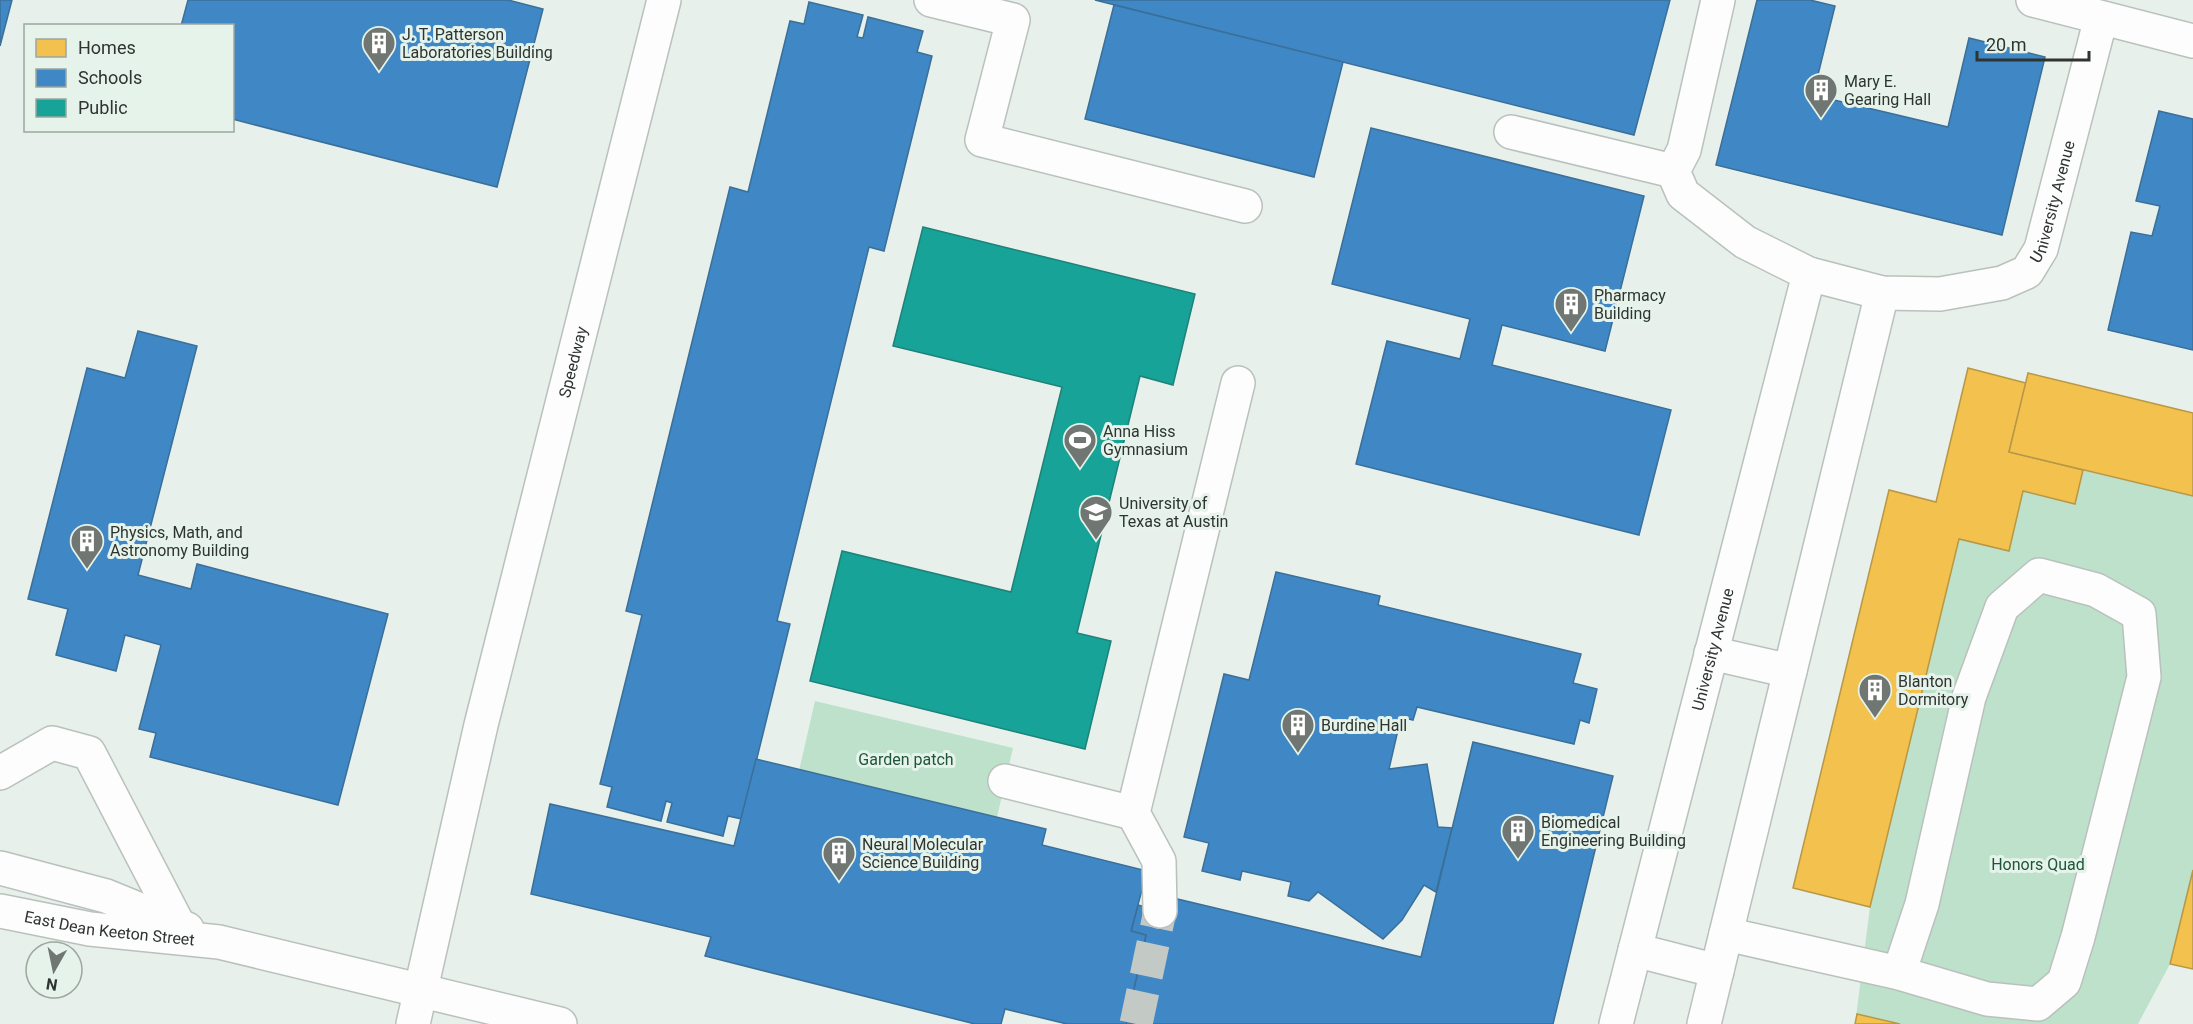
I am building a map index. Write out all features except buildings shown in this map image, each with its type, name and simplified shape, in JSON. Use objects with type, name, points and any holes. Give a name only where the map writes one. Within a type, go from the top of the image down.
[{"type":"street","name":"Speedway","points":[[420,990],[481,725],[664,0]]},
{"type":"street","points":[[931,0],[1013,21],[982,140],[1245,206]]},
{"type":"street","points":[[1511,132],[1672,171],[1684,150],[1718,0]]},
{"type":"street","points":[[2033,0],[2193,41]]},
{"type":"street","name":"University Avenue","points":[[1672,171],[1683,194],[1744,242],[1809,274],[1882,293],[1940,294],[2002,283],[2026,272],[2041,249],[2101,18]]},
{"type":"street","name":"University Avenue","points":[[1616,1024],[1809,274]]},
{"type":"street","points":[[1704,1024],[1882,293]]},
{"type":"street","points":[[1160,911],[1159,861],[1133,813],[1238,383]]},
{"type":"street","points":[[1726,934],[1899,974],[1987,999],[2038,1004],[2064,982],[2078,937],[2144,677],[2139,614],[2096,590],[2039,575],[2002,607],[1969,697],[1948,798],[1922,904],[1899,974]]},
{"type":"street","points":[[1711,653],[1790,671]]},
{"type":"street","points":[[0,773],[52,743],[89,753],[179,926]]},
{"type":"street","points":[[1005,781],[1133,813]]},
{"type":"street","name":"East Dean Keeton Street","points":[[0,868],[106,896],[219,942]]},
{"type":"street","name":"East Dean Keeton Street","points":[[0,911],[90,929],[219,942],[560,1024]]},
{"type":"street","points":[[1635,950],[1717,971]]},
{"type":"street","points":[[413,1024],[420,990]]},
{"type":"green space","name":"Honors Quad","points":[[2083,470],[2193,496],[2193,870],[2170,964],[2138,1024],[1891,1024],[1856,1017],[1870,907],[1959,539],[2009,550],[2023,491],[2074,504]]},
{"type":"green space","name":"Garden patch","points":[[815,701],[1013,748],[997,817],[799,771]]},
{"type":"tunnel","points":[[1136,1024],[1160,911]]},
{"type":"place","name":"J. T. Patterson Laboratories Building","points":[[379,72]]},
{"type":"place","name":"Mary E. Gearing Hall","points":[[1821,119]]},
{"type":"place","name":"Pharmacy Building","points":[[1571,333]]},
{"type":"place","name":"Anna Hiss Gymnasium","points":[[1080,469]]},
{"type":"place","name":"University of Texas at Austin","points":[[1096,541]]},
{"type":"place","name":"Physics, Math, and Astronomy Building","points":[[87,570]]},
{"type":"place","name":"Blanton Dormitory","points":[[1875,719]]},
{"type":"place","name":"Burdine Hall","points":[[1298,754]]},
{"type":"place","name":"Biomedical Engineering Building","points":[[1518,860]]},
{"type":"place","name":"Neural Molecular Science Building","points":[[839,882]]}]
